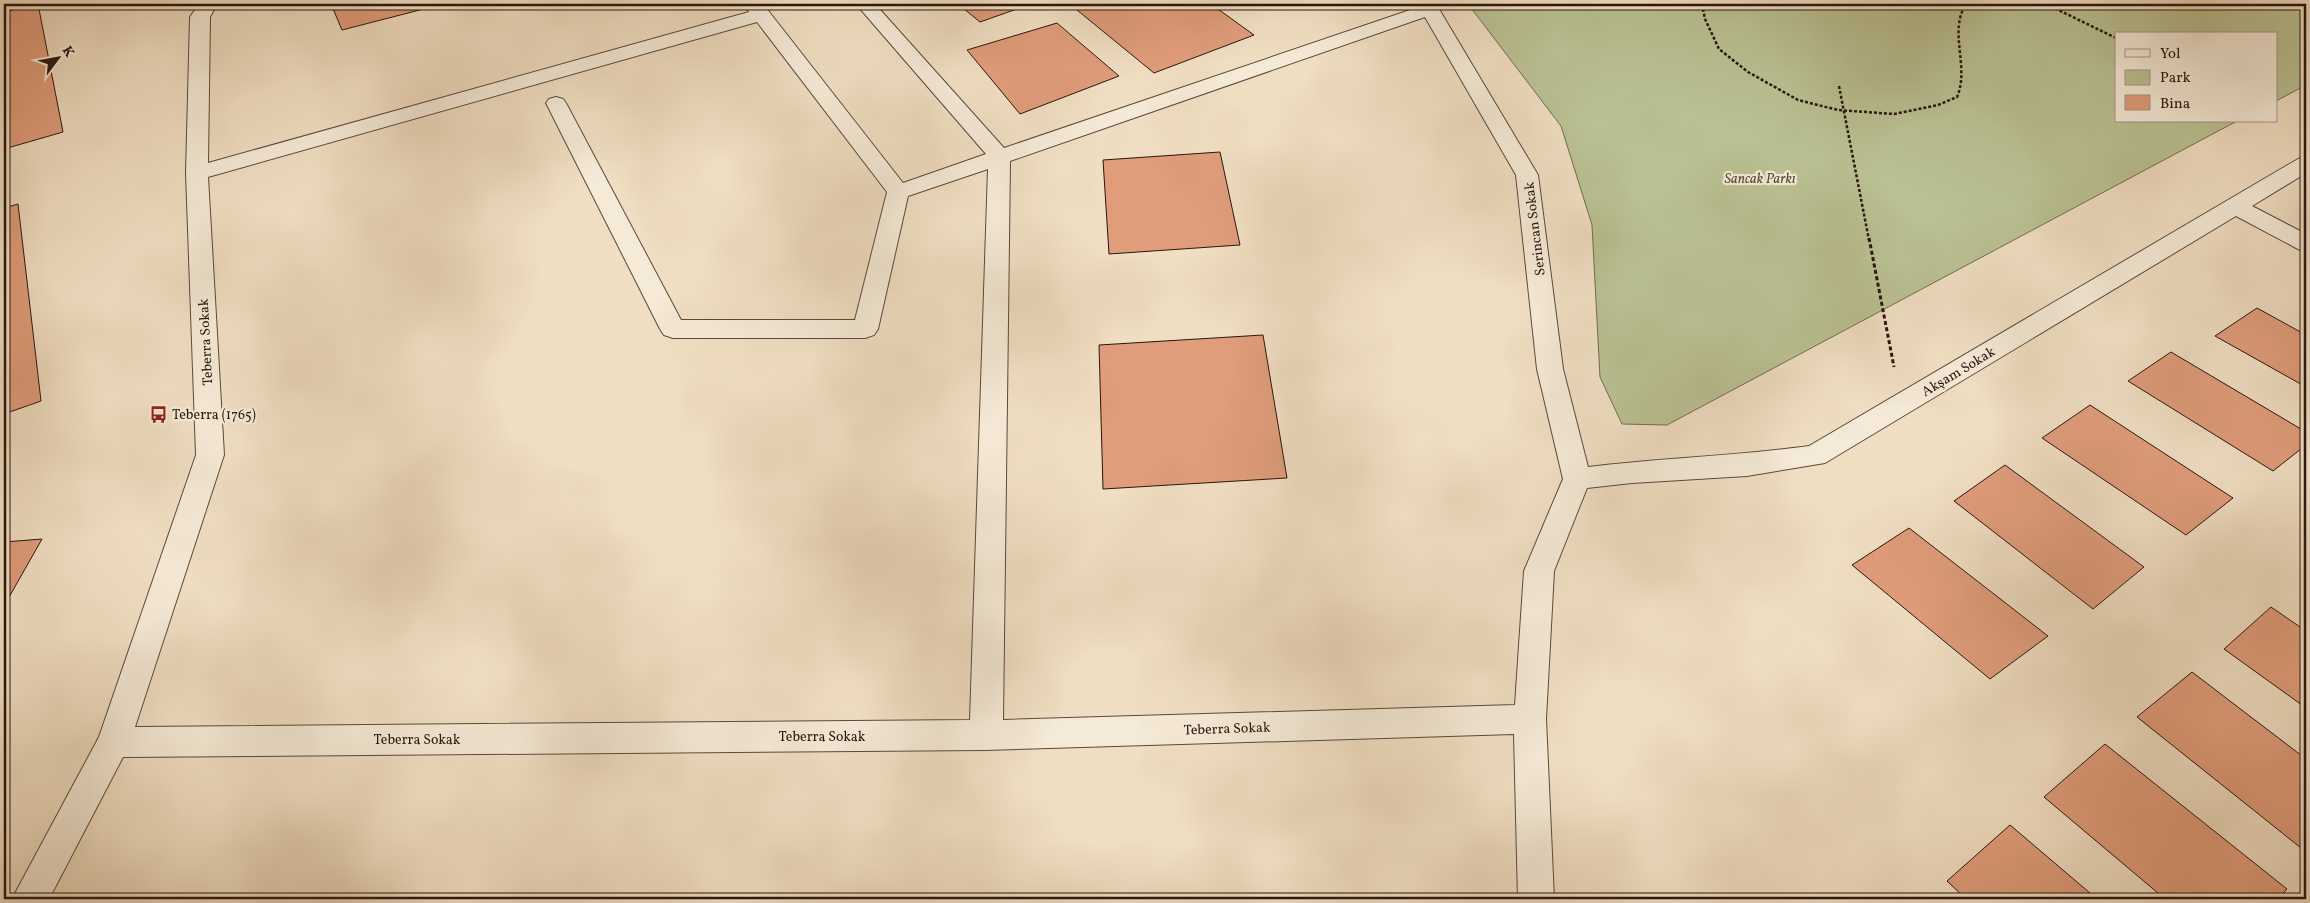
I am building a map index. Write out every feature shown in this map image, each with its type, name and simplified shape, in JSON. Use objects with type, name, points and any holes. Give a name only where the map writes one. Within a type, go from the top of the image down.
[{"type":"street","points":[[865,4],[999,156],[986,735]]},
{"type":"street","points":[[898,192],[1429,6]]},
{"type":"street","name":"Serincan Sokak","points":[[1429,6],[1527,175],[1550,369],[1577,479]]},
{"type":"street","points":[[197,173],[757,9],[898,192]]},
{"type":"street","name":"Teberra Sokak","points":[[30,899],[114,742],[210,456],[197,173],[204,11]]},
{"type":"street","points":[[556,103],[673,329],[866,330],[898,192]]},
{"type":"street","name":"Akşam Sokak","points":[[1577,479],[1632,472],[1746,465],[1814,456],[2306,164]]},
{"type":"street","points":[[2235,206],[2306,244]]},
{"type":"street","points":[[1536,899],[1530,719],[1539,571],[1577,479]]},
{"type":"street","name":"Teberra Sokak","points":[[114,742],[986,735],[1530,719]]},
{"type":"path","points":[[1702,4],[1705,19],[1719,49],[1748,72],[1798,100],[1844,111],[1894,114],[1938,105],[1957,97],[1962,84],[1959,28],[1961,9],[1966,4]]},
{"type":"path","points":[[2046,4],[2115,38]]},
{"type":"path","points":[[1839,86],[1901,405]]},
{"type":"green space","name":"Sancak Parkı","points":[[1468,4],[2306,4],[2306,85],[2278,100],[2278,32],[2115,32],[2115,122],[2235,122],[1667,425],[1622,424],[1600,377],[1592,225],[1561,126]]},
{"type":"building","points":[[38,4],[63,132],[4,149],[4,12]]},
{"type":"building","points":[[331,4],[443,4],[342,30]]},
{"type":"building","points":[[958,4],[1031,4],[980,22]]},
{"type":"building","points":[[1093,4],[1211,4],[1254,35],[1154,73],[1077,10]]},
{"type":"building","points":[[1057,23],[1119,76],[1020,114],[967,50]]},
{"type":"building","points":[[1220,152],[1240,245],[1109,254],[1103,160]]},
{"type":"building","points":[[18,204],[41,401],[4,414],[4,208]]},
{"type":"building","points":[[2257,308],[2306,335],[2306,387],[2215,336]]},
{"type":"building","points":[[1263,335],[1287,478],[1103,489],[1099,345]]},
{"type":"building","points":[[2171,352],[2306,432],[2306,445],[2273,471],[2128,381]]},
{"type":"building","points":[[2090,405],[2233,498],[2186,535],[2042,438]]},
{"type":"building","points":[[2005,465],[2144,567],[2093,609],[1954,501]]},
{"type":"building","points":[[1909,528],[2048,636],[1990,679],[1852,565]]},
{"type":"building","points":[[42,539],[4,606],[4,542]]},
{"type":"building","points":[[2271,607],[2306,631],[2306,708],[2224,649]]},
{"type":"building","points":[[2192,672],[2306,759],[2306,852],[2137,717]]},
{"type":"building","points":[[2105,744],[2287,889],[2277,899],[2165,899],[2044,797]]},
{"type":"building","points":[[2010,825],[2097,899],[1966,899],[1947,881]]},
{"type":"place","name":"Teberra (1765)","points":[[158,414]]}]
